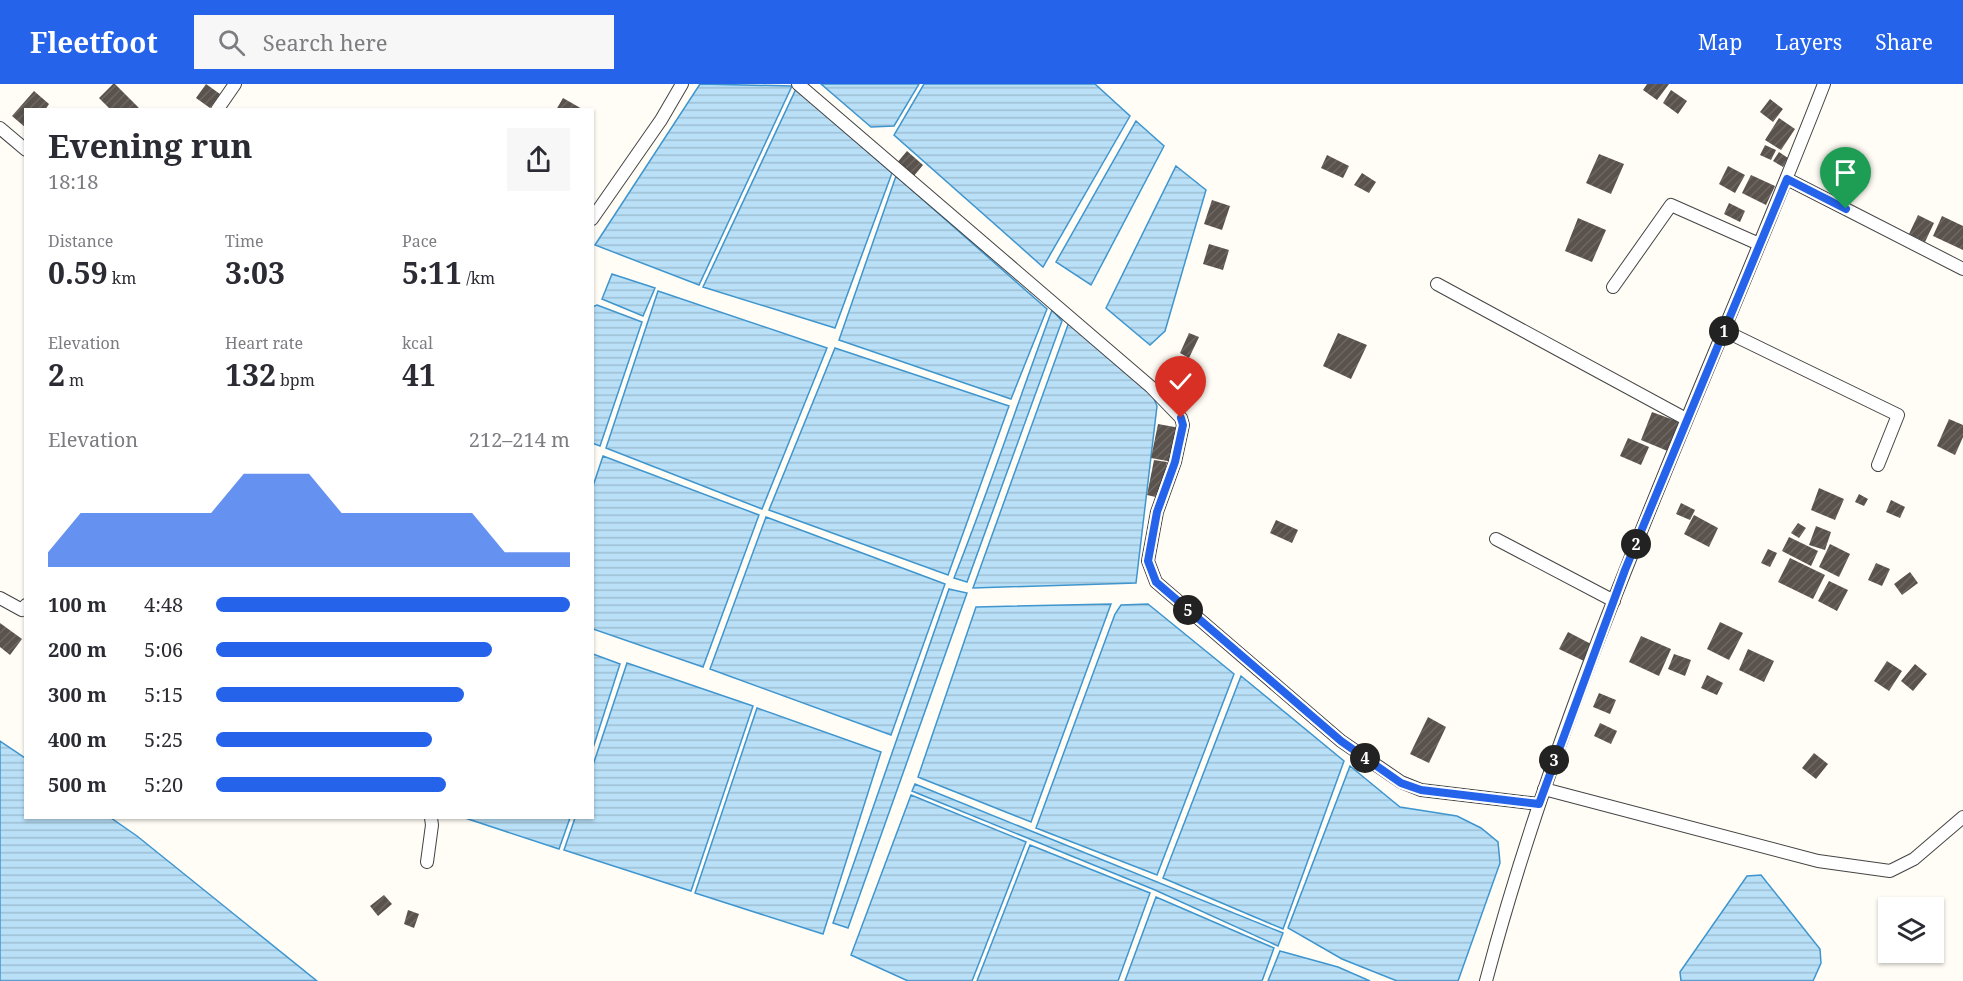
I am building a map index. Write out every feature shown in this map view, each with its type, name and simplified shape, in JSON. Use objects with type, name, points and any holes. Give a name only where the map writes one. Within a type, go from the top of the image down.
[{"type":"street","points":[[218,108],[235,84]]},
{"type":"street","points":[[594,216],[661,120],[682,84]]},
{"type":"street","points":[[798,84],[1151,387],[1181,418],[1183,425],[1175,462],[1157,512],[1148,561],[1156,582],[1341,741],[1401,783],[1421,790],[1539,804]]},
{"type":"street","points":[[1486,981],[1544,789],[1614,601],[1824,84]]},
{"type":"street","points":[[0,128],[24,148]]},
{"type":"street","points":[[1787,179],[1963,269]]},
{"type":"street","points":[[1613,287],[1671,205],[1759,244]]},
{"type":"street","points":[[1437,284],[1686,419]]},
{"type":"street","points":[[1725,331],[1898,415],[1878,465]]},
{"type":"street","points":[[1496,539],[1614,601]]},
{"type":"street","points":[[0,598],[22,610],[24,607]]},
{"type":"street","points":[[1544,789],[1818,861],[1890,870],[1914,859],[1963,817]]},
{"type":"street","points":[[427,862],[431,819]]},
{"type":"water","points":[[700,84],[792,86],[699,285],[595,245]]},
{"type":"water","points":[[821,84],[919,84],[894,126],[871,127]]},
{"type":"water","points":[[924,84],[1095,84],[1130,116],[1043,267],[894,135]]},
{"type":"water","points":[[796,89],[892,173],[835,328],[703,287]]},
{"type":"water","points":[[1136,121],[1164,146],[1091,285],[1056,262]]},
{"type":"water","points":[[1176,166],[1206,190],[1165,331],[1150,345],[1106,308]]},
{"type":"water","points":[[896,176],[1047,309],[1011,399],[839,340]]},
{"type":"water","points":[[612,274],[655,288],[643,316],[602,299]]},
{"type":"water","points":[[658,291],[827,348],[762,509],[606,448]]},
{"type":"water","points":[[597,305],[642,322],[600,446],[594,444],[594,306]]},
{"type":"water","points":[[1052,310],[1062,321],[967,582],[954,578],[979,512]]},
{"type":"water","points":[[1069,322],[1151,391],[1157,406],[1136,583],[973,588]]},
{"type":"water","points":[[835,348],[1009,406],[948,575],[769,510]]},
{"type":"water","points":[[603,456],[759,515],[703,667],[594,629],[594,483]]},
{"type":"water","points":[[766,517],[945,584],[891,735],[710,669]]},
{"type":"water","points":[[949,589],[967,593],[848,928],[833,923]]},
{"type":"water","points":[[1111,604],[1031,822],[918,777],[976,607]]},
{"type":"water","points":[[1148,604],[1234,674],[1157,875],[1036,828],[1115,614],[1121,605]]},
{"type":"water","points":[[594,655],[620,664],[594,745]]},
{"type":"water","points":[[627,663],[753,706],[691,891],[564,850],[575,819],[594,819],[594,762]]},
{"type":"water","points":[[1241,676],[1344,761],[1283,929],[1163,878]]},
{"type":"water","points":[[757,708],[881,752],[823,934],[695,893]]},
{"type":"water","points":[[0,741],[24,757],[24,819],[112,819],[137,836],[317,981],[0,981]]},
{"type":"water","points":[[1350,766],[1400,807],[1457,816],[1481,828],[1498,842],[1500,863],[1458,981],[1397,981],[1342,959],[1288,928]]},
{"type":"water","points":[[915,784],[1283,933],[1278,946],[1155,890],[912,791]]},
{"type":"water","points":[[911,795],[1026,842],[972,981],[908,981],[851,955]]},
{"type":"water","points":[[468,819],[570,819],[559,849]]},
{"type":"water","points":[[1030,845],[1150,893],[1118,981],[977,981]]},
{"type":"water","points":[[1761,875],[1820,949],[1821,963],[1813,981],[1681,981],[1680,972],[1747,876]]},
{"type":"water","points":[[1156,897],[1274,948],[1262,981],[1125,981]]},
{"type":"water","points":[[1280,951],[1338,967],[1370,981],[1268,981]]},
{"type":"building","points":[[115,84],[139,108],[109,108],[99,98]]},
{"type":"building","points":[[206,84],[220,94],[210,108],[196,98]]},
{"type":"building","points":[[1647,84],[1669,84],[1657,100],[1643,90]]},
{"type":"building","points":[[1671,90],[1687,101],[1678,114],[1663,103]]},
{"type":"building","points":[[34,91],[49,104],[46,108],[24,108],[24,126],[12,116]]},
{"type":"building","points":[[563,98],[580,108],[557,108]]},
{"type":"building","points":[[1770,99],[1783,109],[1773,122],[1760,112]]},
{"type":"building","points":[[1779,118],[1795,129],[1781,150],[1765,140]]},
{"type":"building","points":[[1765,145],[1776,150],[1771,160],[1760,155]]},
{"type":"building","points":[[907,151],[923,165],[913,177],[896,164]]},
{"type":"building","points":[[1779,152],[1788,158],[1783,167],[1773,161]]},
{"type":"building","points":[[1599,154],[1624,164],[1611,194],[1586,183]]},
{"type":"building","points":[[1327,155],[1349,166],[1343,178],[1321,168]]},
{"type":"building","points":[[1728,166],[1745,175],[1735,193],[1719,184]]},
{"type":"building","points":[[1362,173],[1376,182],[1369,193],[1354,185]]},
{"type":"building","points":[[1751,175],[1775,186],[1766,205],[1742,193]]},
{"type":"building","points":[[1212,200],[1230,206],[1222,230],[1204,224]]},
{"type":"building","points":[[1729,203],[1745,211],[1740,222],[1724,214]]},
{"type":"building","points":[[1918,215],[1934,223],[1925,242],[1909,234]]},
{"type":"building","points":[[1942,216],[1963,226],[1963,250],[1933,236]]},
{"type":"building","points":[[1578,218],[1606,230],[1592,262],[1565,251]]},
{"type":"building","points":[[1209,244],[1229,250],[1223,270],[1203,264]]},
{"type":"building","points":[[1189,333],[1199,337],[1189,358],[1180,353]]},
{"type":"building","points":[[1338,333],[1367,345],[1351,379],[1323,366]]},
{"type":"building","points":[[1652,412],[1682,423],[1670,452],[1641,440]]},
{"type":"building","points":[[1949,419],[1963,425],[1963,437],[1955,455],[1937,446]]},
{"type":"building","points":[[1158,424],[1180,428],[1173,462],[1151,458]]},
{"type":"building","points":[[1628,438],[1649,447],[1641,465],[1620,456]]},
{"type":"building","points":[[1154,460],[1167,462],[1160,498],[1147,495]]},
{"type":"building","points":[[1819,488],[1844,499],[1835,520],[1811,510]]},
{"type":"building","points":[[1859,494],[1868,499],[1864,506],[1855,502]]},
{"type":"building","points":[[1891,500],[1905,507],[1900,518],[1886,512]]},
{"type":"building","points":[[1681,503],[1695,510],[1690,520],[1676,514]]},
{"type":"building","points":[[1694,515],[1718,528],[1709,547],[1684,534]]},
{"type":"building","points":[[1276,520],[1298,530],[1292,543],[1270,533]]},
{"type":"building","points":[[1798,523],[1806,528],[1799,538],[1791,533]]},
{"type":"building","points":[[1816,526],[1831,532],[1825,550],[1809,545]]},
{"type":"building","points":[[1789,537],[1818,551],[1811,566],[1782,551]]},
{"type":"building","points":[[1830,544],[1850,554],[1839,577],[1819,567]]},
{"type":"building","points":[[1768,549],[1777,553],[1770,567],[1761,563]]},
{"type":"building","points":[[1790,558],[1825,575],[1813,599],[1778,582]]},
{"type":"building","points":[[1876,563],[1890,569],[1882,586],[1868,580]]},
{"type":"building","points":[[1910,572],[1918,583],[1902,595],[1894,584]]},
{"type":"building","points":[[1829,581],[1848,590],[1837,611],[1818,601]]},
{"type":"building","points":[[1720,622],[1743,633],[1729,660],[1707,649]]},
{"type":"building","points":[[0,623],[22,639],[10,655],[0,647]]},
{"type":"building","points":[[1568,632],[1593,645],[1584,661],[1559,649]]},
{"type":"building","points":[[1641,636],[1671,649],[1659,676],[1629,662]]},
{"type":"building","points":[[1748,649],[1774,661],[1764,682],[1739,670]]},
{"type":"building","points":[[1674,654],[1691,660],[1685,676],[1668,669]]},
{"type":"building","points":[[1887,661],[1902,671],[1889,691],[1874,681]]},
{"type":"building","points":[[1915,664],[1927,674],[1913,691],[1901,681]]},
{"type":"building","points":[[1707,675],[1723,683],[1717,695],[1701,688]]},
{"type":"building","points":[[1599,693],[1616,700],[1610,714],[1593,707]]},
{"type":"building","points":[[1428,717],[1446,727],[1429,763],[1410,754]]},
{"type":"building","points":[[1600,723],[1617,731],[1611,744],[1594,736]]},
{"type":"building","points":[[1814,753],[1828,764],[1816,779],[1802,768]]},
{"type":"building","points":[[384,895],[392,904],[378,916],[370,906]]},
{"type":"building","points":[[408,910],[419,914],[414,928],[404,924]]},
{"type":"route","points":[[1181,418],[1183,425],[1175,462],[1157,512],[1148,561],[1156,582],[1264,678],[1341,741],[1401,783],[1421,790],[1539,804],[1625,570],[1787,179],[1846,209]]}]
